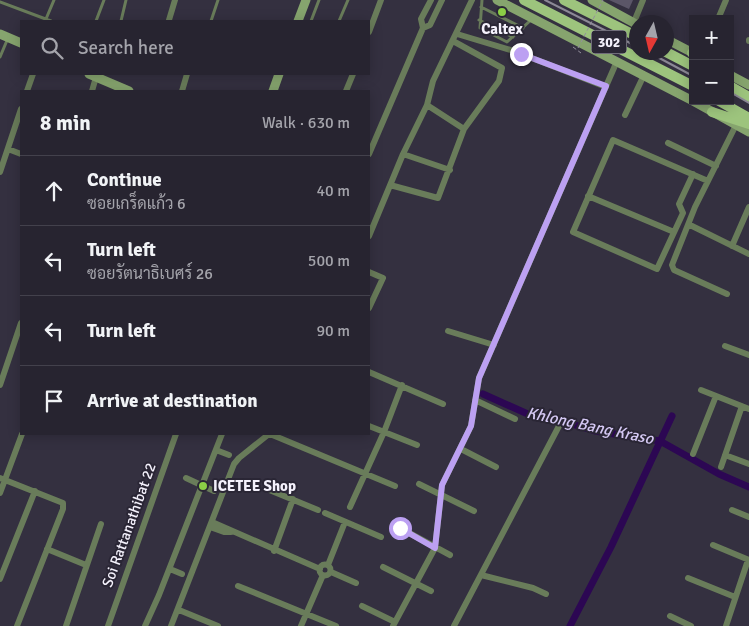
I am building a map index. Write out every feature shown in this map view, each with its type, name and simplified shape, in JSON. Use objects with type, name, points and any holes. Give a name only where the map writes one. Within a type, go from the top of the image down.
[{"type":"main road","points":[[298,20],[306,0]]},
{"type":"main road","name":"302","points":[[498,0],[689,99]]},
{"type":"main road","name":"302","points":[[524,0],[689,84]]},
{"type":"main road","name":"302","points":[[564,0],[629,32]]},
{"type":"main road","name":"302","points":[[592,0],[629,20]]},
{"type":"main road","points":[[4,36],[20,43]]},
{"type":"main road","points":[[674,44],[689,51]]},
{"type":"main road","points":[[674,56],[689,64]]},
{"type":"main road","points":[[92,75],[127,90]]},
{"type":"main road","points":[[272,90],[279,75]]},
{"type":"main road","points":[[734,78],[748,92]]},
{"type":"main road","points":[[734,86],[748,92]]},
{"type":"main road","name":"302","points":[[700,105],[749,132]]},
{"type":"main road","points":[[726,105],[749,118]]},
{"type":"main road","points":[[712,112],[749,124]]},
{"type":"street","points":[[169,20],[175,0]]},
{"type":"street","points":[[370,29],[381,0]]},
{"type":"street","points":[[370,152],[423,28],[421,19],[431,0]]},
{"type":"street","points":[[423,28],[430,24],[442,0]]},
{"type":"street","points":[[370,234],[403,154],[427,105],[433,81],[472,0]]},
{"type":"street","points":[[638,15],[643,0]]},
{"type":"street","points":[[720,15],[726,0]]},
{"type":"street","points":[[457,34],[514,51],[606,86]]},
{"type":"street","points":[[390,185],[438,198],[464,129],[499,81],[502,70],[453,41]]},
{"type":"street","points":[[362,606],[394,624],[435,548],[442,485],[471,426],[479,378],[616,61]]},
{"type":"street","points":[[27,90],[33,75]]},
{"type":"street","points":[[92,75],[92,90]]},
{"type":"street","points":[[182,90],[187,75]]},
{"type":"street","points":[[346,90],[353,75]]},
{"type":"street","points":[[626,115],[644,75]]},
{"type":"street","points":[[427,105],[464,129]]},
{"type":"street","points":[[0,172],[20,112]]},
{"type":"street","points":[[727,294],[672,268],[690,225],[695,207],[736,125]]},
{"type":"street","points":[[694,174],[679,204],[683,213],[657,269],[573,232],[613,140],[694,174],[708,181]]},
{"type":"street","points":[[668,143],[716,166]]},
{"type":"street","points":[[8,149],[20,154]]},
{"type":"street","points":[[403,154],[450,170]]},
{"type":"street","points":[[588,196],[674,232]]},
{"type":"street","points":[[732,246],[749,207]]},
{"type":"street","points":[[690,225],[748,254]]},
{"type":"street","points":[[370,272],[383,278],[370,306]]},
{"type":"street","points":[[0,385],[20,326]]},
{"type":"street","points":[[448,330],[494,345]]},
{"type":"street","points":[[725,346],[749,355]]},
{"type":"street","points":[[370,372],[442,404]]},
{"type":"street","points":[[350,507],[384,432],[402,386]]},
{"type":"street","points":[[701,390],[746,408],[721,467]]},
{"type":"street","points":[[693,454],[716,396]]},
{"type":"street","points":[[476,400],[515,419]]},
{"type":"street","points":[[370,426],[417,445]]},
{"type":"street","points":[[454,626],[559,426]]},
{"type":"street","points":[[0,493],[3,478],[22,435]]},
{"type":"street","name":"Soi Rattanathibat 22","points":[[108,626],[176,435]]},
{"type":"street","points":[[145,626],[170,569],[222,435]]},
{"type":"street","points":[[171,626],[179,610],[234,464],[268,435]]},
{"type":"street","points":[[272,435],[395,486]]},
{"type":"street","points":[[461,449],[496,467]]},
{"type":"street","points":[[216,450],[229,455]]},
{"type":"street","points":[[725,455],[749,464]]},
{"type":"street","points":[[3,478],[62,503],[63,509],[17,626]]},
{"type":"street","points":[[186,478],[214,490]]},
{"type":"street","points":[[418,484],[474,511]]},
{"type":"street","points":[[267,489],[318,510]]},
{"type":"street","points":[[0,579],[35,491]]},
{"type":"street","points":[[274,550],[293,499]]},
{"type":"street","points":[[732,510],[749,517]]},
{"type":"street","points":[[325,513],[381,536]]},
{"type":"street","points":[[331,572],[328,565],[345,522]]},
{"type":"street","points":[[66,626],[101,524]]},
{"type":"street","points":[[211,524],[321,572],[331,572],[356,583]]},
{"type":"street","points":[[400,528],[450,555]]},
{"type":"street","points":[[713,545],[749,560],[726,626]]},
{"type":"street","points":[[47,549],[86,565]]},
{"type":"street","points":[[301,626],[308,613],[322,565],[328,565]]},
{"type":"street","points":[[383,567],[431,591]]},
{"type":"street","points":[[170,569],[182,574]]},
{"type":"street","points":[[481,575],[533,588],[546,594]]},
{"type":"street","points":[[688,578],[735,597]]},
{"type":"street","points":[[238,586],[336,626]]},
{"type":"street","points":[[179,610],[218,626]]},
{"type":"street","points":[[670,616],[691,626]]},
{"type":"lane","points":[[0,2],[46,19],[54,0]]},
{"type":"lane","points":[[96,20],[104,0]]},
{"type":"lane","points":[[121,20],[126,0]]},
{"type":"lane","points":[[211,20],[218,0]]},
{"type":"lane","points":[[310,20],[319,0]]},
{"type":"lane","points":[[339,20],[348,0]]},
{"type":"lane","points":[[482,0],[479,20],[481,30],[507,42],[533,18]]},
{"type":"lane","points":[[481,7],[523,28]]},
{"type":"lane","points":[[479,20],[513,37]]},
{"type":"lane","points":[[0,57],[4,36]]},
{"type":"path","points":[[578,48],[603,0]]},
{"type":"building","points":[[609,0],[633,0],[629,9]]},
{"type":"waterway","name":"Khlong Bang Kraso","points":[[483,394],[530,415],[562,421],[595,431],[660,441],[719,474],[749,487]]},
{"type":"waterway","points":[[570,626],[611,547],[672,416]]},
{"type":"railway","points":[[545,0],[629,42]]},
{"type":"railway","points":[[663,60],[689,74]]},
{"type":"railway","points":[[734,94],[749,103]]},
{"type":"place","name":"Caltex","points":[[502,12]]},
{"type":"place","name":"ICETEE Shop","points":[[203,486]]},
{"type":"route","points":[[400,528],[435,548],[442,485],[471,426],[479,378],[606,86],[548,66],[521,54]]}]
